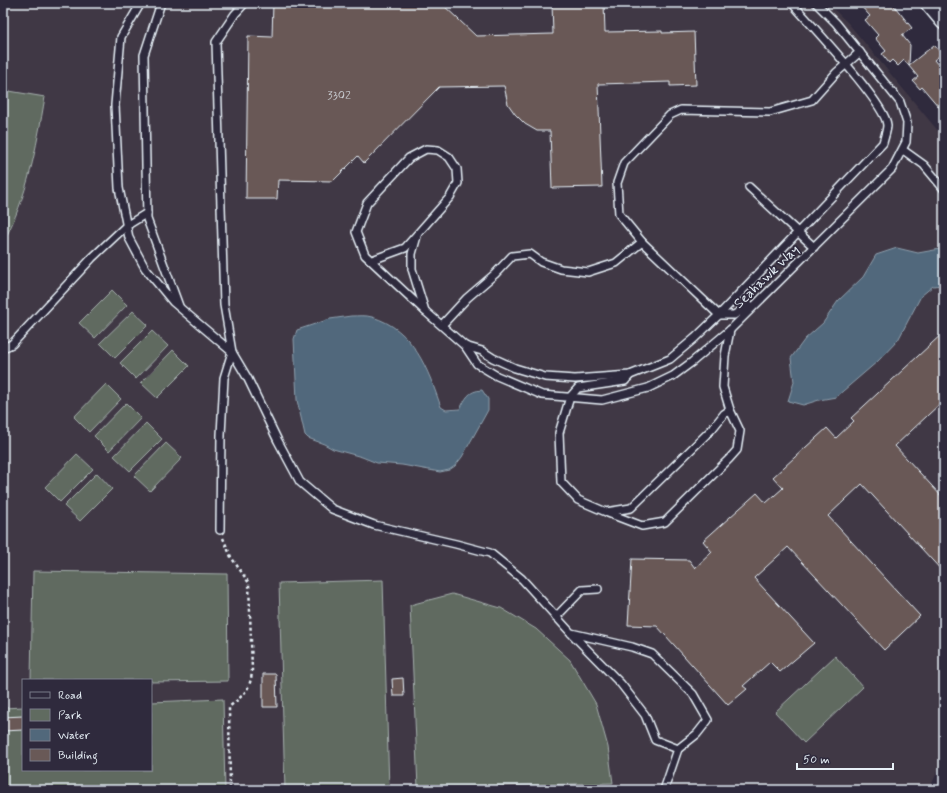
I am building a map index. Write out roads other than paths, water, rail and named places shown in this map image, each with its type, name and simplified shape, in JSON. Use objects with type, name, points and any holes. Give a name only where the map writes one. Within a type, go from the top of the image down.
[{"type":"street","points":[[928,3],[944,22]]},
{"type":"lane","points":[[141,3],[121,37],[114,105],[119,188],[126,226],[129,238],[145,268],[173,302],[232,352],[248,379],[300,482],[332,509],[374,525],[490,553],[522,580],[571,633],[622,684],[645,715],[655,740],[678,749]]},
{"type":"lane","points":[[161,3],[144,55],[147,219],[179,307]]},
{"type":"lane","points":[[220,530],[221,435],[224,378],[232,352],[224,305],[216,42],[235,14],[245,3]]},
{"type":"lane","name":"Seahawk Way","points":[[465,346],[482,351],[515,368],[545,377],[574,379],[630,375],[670,359],[719,315],[778,254],[883,143],[887,125],[884,114],[866,89],[792,3]]},
{"type":"lane","name":"Seahawk Way","points":[[372,260],[405,248],[450,197],[458,183],[457,169],[449,157],[438,150],[426,149],[409,158],[367,203],[356,232],[365,255],[465,346],[477,364],[497,376],[542,395],[602,400],[648,388],[673,376],[730,330],[892,170],[903,150],[906,142],[907,123],[900,102],[836,23],[816,3]]},
{"type":"lane","points":[[759,300],[734,315],[719,315],[642,242],[619,214],[617,183],[624,163],[670,115],[682,110],[770,112],[812,100],[836,73],[860,52]]},
{"type":"lane","points":[[903,150],[924,165],[944,190]]},
{"type":"lane","points":[[749,187],[814,247]]},
{"type":"lane","points":[[3,348],[12,344],[92,258],[126,226],[147,213]]},
{"type":"lane","name":"Seahawk Way","points":[[418,234],[412,254],[412,269],[426,311]]},
{"type":"lane","points":[[442,326],[467,298],[495,274],[512,256],[530,254],[541,262],[561,269],[588,272],[616,263],[642,242]]},
{"type":"lane","points":[[630,375],[625,380],[578,388],[570,397],[559,433],[561,482],[578,500],[642,526],[665,522],[729,460],[737,450],[740,431],[730,410],[723,387],[730,330]]},
{"type":"lane","points":[[606,512],[631,508],[712,429],[724,414],[730,410]]},
{"type":"lane","points":[[556,617],[582,590],[598,589]]},
{"type":"lane","points":[[571,633],[632,647],[652,654],[693,694],[708,720],[697,734],[678,749],[664,790]]},
{"type":"water","points":[[897,248],[918,253],[944,249],[944,285],[933,286],[921,296],[898,340],[878,361],[836,397],[803,405],[788,401],[794,382],[791,358],[805,339],[823,323],[838,301],[863,277],[876,255]]},
{"type":"water","points":[[351,316],[370,316],[399,331],[409,341],[425,365],[441,407],[446,410],[460,409],[470,394],[482,390],[488,399],[488,410],[462,457],[455,466],[449,470],[440,472],[402,465],[377,463],[333,449],[308,438],[305,435],[297,400],[294,339],[297,330],[330,319]]}]
